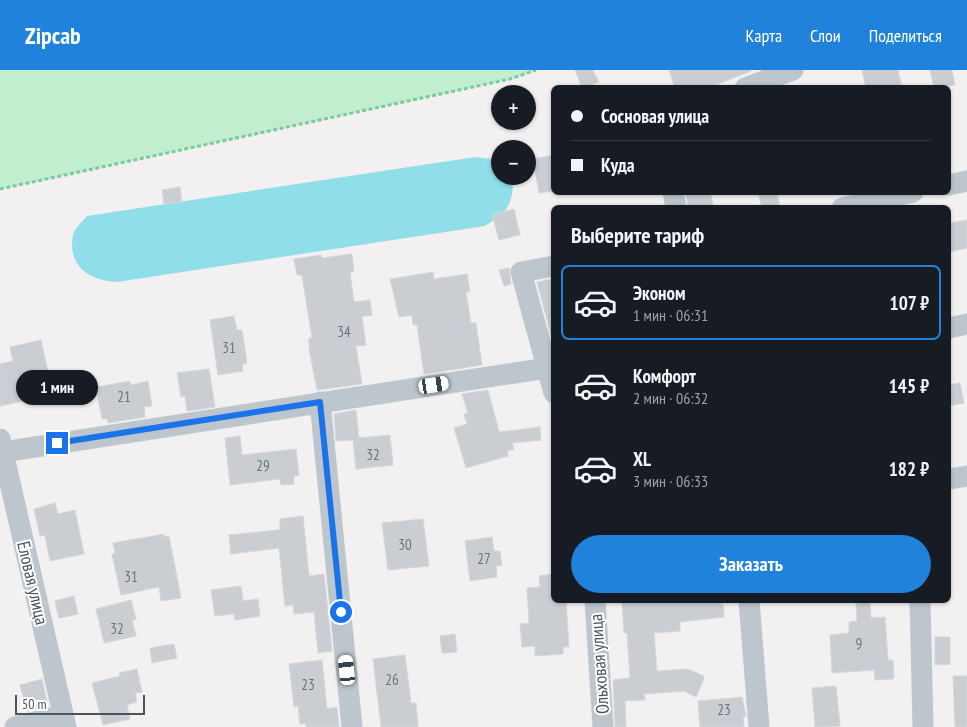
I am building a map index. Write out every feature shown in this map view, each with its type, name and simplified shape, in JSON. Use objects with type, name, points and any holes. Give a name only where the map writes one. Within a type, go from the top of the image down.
[{"type":"street","points":[[753,85],[793,70]]},
{"type":"street","points":[[951,185],[967,181]]},
{"type":"street","points":[[855,205],[900,195]]},
{"type":"street","points":[[551,267],[521,272],[551,382]]},
{"type":"street","points":[[951,328],[967,324]]},
{"type":"street","points":[[1,445],[320,402],[547,368]]},
{"type":"street","points":[[320,402],[352,727]]},
{"type":"street","name":"Еловая улица","points":[[1,445],[6,495],[64,721]]},
{"type":"street","points":[[951,479],[967,476]]},
{"type":"street","name":"Ольховая улица","points":[[595,603],[603,727]]},
{"type":"street","points":[[749,603],[759,727]]},
{"type":"street","points":[[920,603],[923,727]]},
{"type":"street","points":[[15,727],[64,721]]},
{"type":"path","points":[[0,189],[510,79],[536,70]]},
{"type":"green space","points":[[0,70],[536,70],[510,79],[0,189]]},
{"type":"water","points":[[475,157],[491,159],[491,185],[513,185],[510,202],[504,212],[485,226],[117,282],[98,279],[83,270],[77,263],[72,246],[73,235],[87,216]]},
{"type":"building","points":[[575,70],[593,70],[599,82],[590,85],[581,85]]},
{"type":"building","points":[[669,70],[751,70],[716,85],[674,85]]},
{"type":"building","points":[[862,70],[898,70],[901,85],[865,85]]},
{"type":"building","points":[[930,70],[952,70],[955,85],[933,85]]},
{"type":"building","points":[[551,156],[551,191],[539,193],[536,176],[536,158]]},
{"type":"building","points":[[180,187],[182,202],[164,204],[162,190]]},
{"type":"building","points":[[686,195],[711,195],[713,205],[688,205]]},
{"type":"building","points":[[759,195],[778,195],[779,205],[761,205]]},
{"type":"building","points":[[514,209],[520,235],[499,240],[492,214]]},
{"type":"building","points":[[967,220],[967,248],[951,252],[951,223]]},
{"type":"building","points":[[352,254],[354,272],[350,272],[354,302],[370,300],[372,315],[362,317],[366,345],[356,346],[362,384],[317,390],[309,348],[309,338],[312,338],[302,275],[297,275],[294,259],[321,255],[322,258]]},
{"type":"building","points":[[509,268],[511,284],[504,286],[499,270]]},
{"type":"building","points":[[433,272],[434,279],[467,274],[470,292],[466,292],[471,323],[476,323],[482,365],[424,374],[417,325],[413,325],[412,315],[399,317],[390,279]]},
{"type":"building","points":[[551,280],[551,335],[537,282]]},
{"type":"building","points":[[234,316],[237,330],[242,330],[247,363],[242,364],[243,371],[218,375],[210,320]]},
{"type":"building","points":[[41,340],[52,390],[31,395],[32,399],[0,406],[0,364],[13,361],[10,347]]},
{"type":"building","points":[[209,369],[215,407],[187,411],[185,396],[181,397],[177,373]]},
{"type":"building","points":[[130,381],[131,385],[148,381],[152,406],[144,407],[145,417],[108,423],[107,419],[102,419],[96,387]]},
{"type":"building","points":[[960,383],[964,403],[951,406],[951,385]]},
{"type":"building","points":[[488,390],[499,432],[540,427],[541,440],[512,443],[514,449],[507,451],[508,456],[466,468],[454,428],[467,424],[464,414],[468,413],[462,394]]},
{"type":"building","points":[[356,410],[359,438],[390,435],[393,465],[356,469],[353,440],[336,441],[334,414]]},
{"type":"building","points":[[240,436],[242,455],[296,449],[299,475],[294,476],[294,484],[281,485],[280,479],[230,485],[225,438]]},
{"type":"building","points":[[55,503],[58,514],[75,510],[84,554],[50,561],[45,535],[40,536],[34,509]]},
{"type":"building","points":[[303,516],[309,576],[324,574],[332,651],[318,653],[314,612],[294,614],[293,605],[285,606],[279,548],[231,554],[229,535],[277,530],[280,529],[280,519]]},
{"type":"building","points":[[423,519],[429,566],[388,570],[382,523]]},
{"type":"building","points":[[164,534],[164,537],[169,536],[181,598],[161,601],[159,587],[121,595],[112,554],[115,553],[113,543]]},
{"type":"building","points":[[492,537],[494,551],[500,551],[502,565],[496,566],[497,577],[470,581],[465,541]]},
{"type":"building","points":[[551,574],[551,603],[566,603],[569,647],[563,647],[563,654],[535,656],[535,646],[522,647],[520,624],[529,623],[527,588],[540,587],[539,576]]},
{"type":"building","points":[[241,586],[243,601],[258,599],[260,616],[235,620],[234,614],[215,616],[211,590]]},
{"type":"building","points":[[74,596],[78,614],[59,618],[55,601]]},
{"type":"building","points":[[131,600],[136,619],[132,620],[136,636],[104,643],[96,609]]},
{"type":"building","points":[[622,603],[723,604],[724,617],[680,622],[680,631],[654,633],[657,671],[688,669],[704,676],[696,697],[684,691],[644,694],[645,700],[625,701],[626,727],[615,727],[613,680],[630,678],[627,633],[624,633]]},
{"type":"building","points":[[856,603],[870,603],[871,618],[885,617],[888,660],[893,660],[894,679],[875,680],[874,670],[832,673],[830,635],[849,633],[849,622],[857,621]]},
{"type":"building","points":[[455,634],[457,652],[442,653],[440,636]]},
{"type":"building","points":[[935,637],[950,637],[950,664],[935,665]]},
{"type":"building","points":[[174,644],[177,658],[152,663],[150,648]]},
{"type":"building","points":[[405,655],[411,703],[416,703],[418,727],[381,727],[373,659]]},
{"type":"building","points":[[322,660],[327,709],[337,707],[339,727],[306,727],[306,724],[300,724],[298,706],[294,707],[289,664]]},
{"type":"building","points":[[137,669],[142,692],[135,693],[137,702],[127,705],[130,719],[103,725],[92,683],[120,676],[119,673]]},
{"type":"building","points":[[953,676],[967,676],[967,727],[955,727]]},
{"type":"building","points":[[42,679],[48,706],[27,711],[20,685]]},
{"type":"building","points":[[836,686],[840,726],[815,727],[812,688]]},
{"type":"building","points":[[742,697],[746,716],[743,717],[744,727],[700,727],[698,701]]},
{"type":"route","points":[[57,443],[320,402],[341,612]]}]
